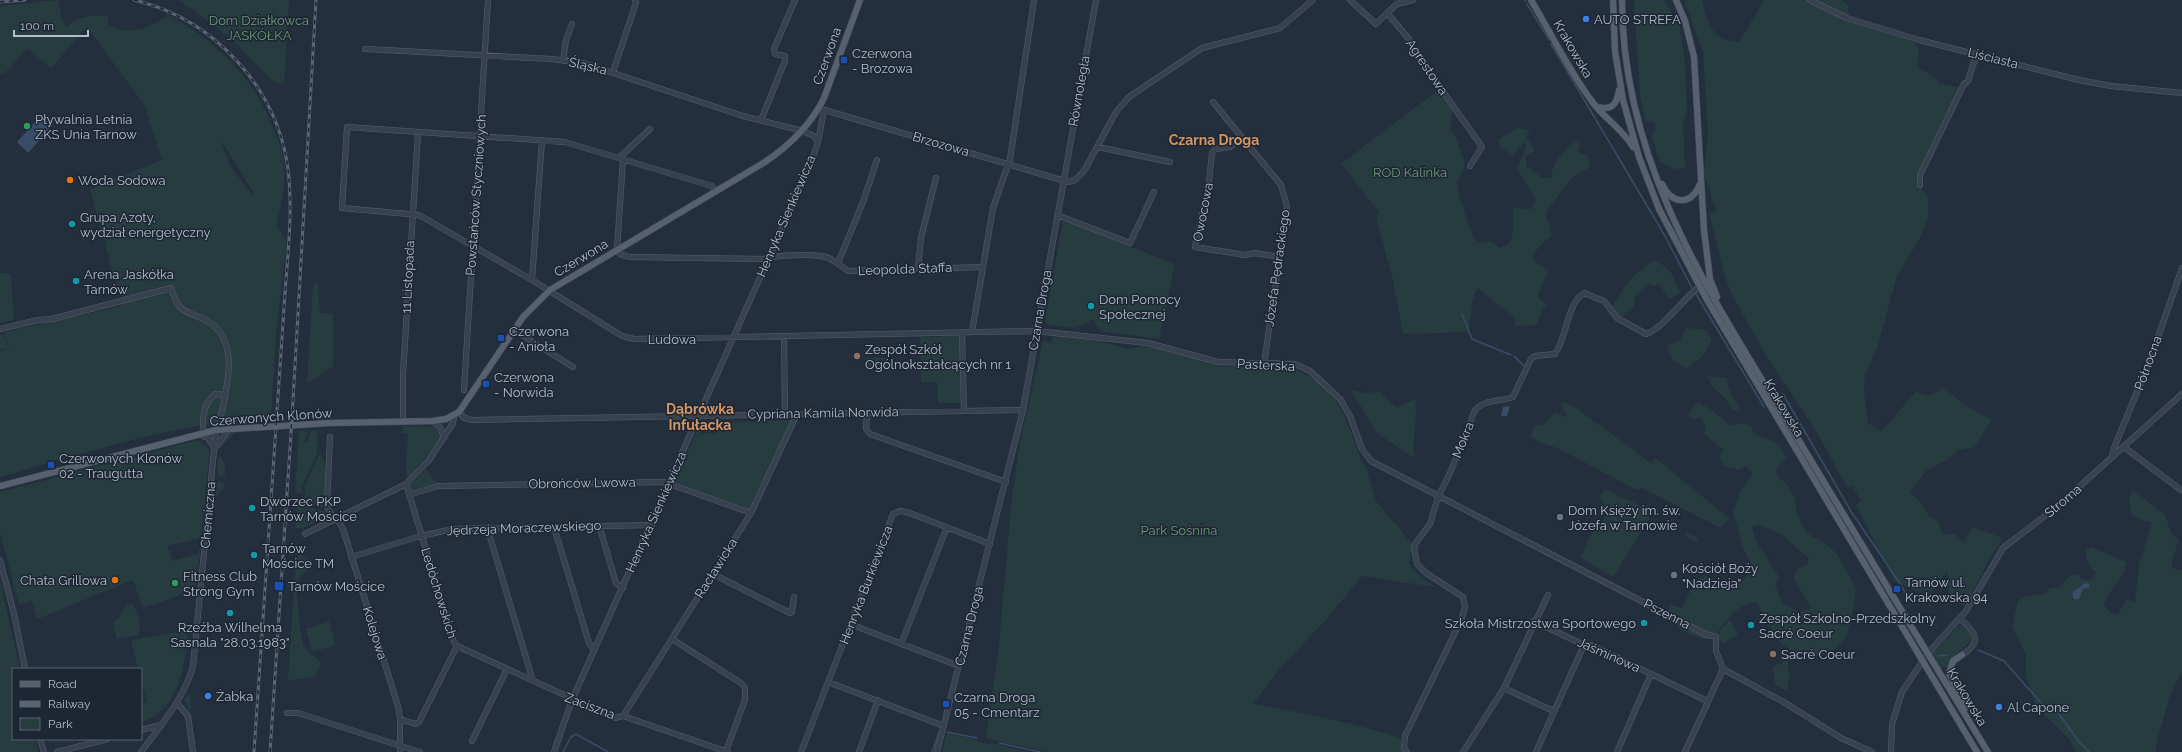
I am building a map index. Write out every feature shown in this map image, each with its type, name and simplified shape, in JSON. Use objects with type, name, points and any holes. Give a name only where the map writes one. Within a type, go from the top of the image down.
[{"type":"main road","name":"Czerwona","points":[[456,414],[514,330],[535,304],[550,290],[772,158],[802,131],[822,109],[860,0]]},
{"type":"main road","name":"Krakowska","points":[[1532,0],[1584,90],[1597,107],[1625,134],[1639,157],[1659,209],[1699,287],[1976,752]]},
{"type":"main road","points":[[1613,0],[1615,51],[1619,76],[1630,128],[1639,157]]},
{"type":"main road","points":[[1622,0],[1627,70],[1643,144],[1681,237],[1725,317]]},
{"type":"main road","points":[[1676,0],[1685,21],[1694,57],[1704,230],[1710,279],[1725,317]]},
{"type":"main road","points":[[1597,107],[1608,108],[1615,104],[1619,89],[1619,76]]},
{"type":"main road","points":[[1643,144],[1664,190],[1672,198],[1686,200],[1690,198],[1698,190],[1701,182]]},
{"type":"main road","name":"Krakowska","points":[[1725,317],[1988,752]]},
{"type":"main road","name":"Czerwonych Klonów","points":[[0,486],[217,430],[230,428],[432,421],[456,414]]},
{"type":"main road","points":[[1962,655],[1953,661],[1949,673],[1976,733]]},
{"type":"street","name":"Powstańców Styczniowych","points":[[464,390],[472,244],[486,56],[488,0]]},
{"type":"street","points":[[613,72],[636,3],[635,0]]},
{"type":"street","points":[[761,120],[785,61],[784,56],[775,54],[774,49],[795,0]]},
{"type":"street","points":[[972,332],[994,208],[1007,164],[1010,159],[1034,0]]},
{"type":"street","name":"Równoległa","points":[[1063,182],[1096,0]]},
{"type":"street","points":[[1063,182],[1068,182],[1078,178],[1084,171],[1116,112],[1129,97],[1202,48],[1280,28],[1313,0]]},
{"type":"street","points":[[1350,0],[1376,24],[1397,4],[1413,0]]},
{"type":"street","name":"Liściasta","points":[[1810,0],[1847,18],[1884,30],[2079,80],[2111,86],[2182,93]]},
{"type":"street","name":"Agrestowa","points":[[1387,12],[1409,39],[1414,49],[1482,147],[1470,166]]},
{"type":"street","points":[[563,61],[566,40],[572,24]]},
{"type":"street","name":"Śląska","points":[[365,49],[583,63],[743,116],[802,131]]},
{"type":"street","points":[[1920,185],[1920,175],[1964,84],[1968,80],[1977,54]]},
{"type":"street","name":"Józefa Pędrackiego","points":[[1213,102],[1281,185],[1286,196],[1287,206],[1264,364]]},
{"type":"street","name":"Henryka Sienkiewicza","points":[[554,752],[572,700],[811,163],[818,142],[822,109]]},
{"type":"street","name":"Brzozowa","points":[[822,109],[1063,182]]},
{"type":"street","name":"Ludowa","points":[[418,133],[347,127],[342,208],[412,213],[420,215],[550,290],[627,338],[634,340],[733,339],[784,336],[1036,331]]},
{"type":"street","points":[[617,250],[621,159],[650,129]]},
{"type":"street","name":"Henryka Sienkiewicza","points":[[802,131],[814,136],[818,142]]},
{"type":"street","points":[[418,133],[565,142],[712,186],[716,191]]},
{"type":"street","name":"11 Listopada","points":[[403,421],[403,374],[418,133]]},
{"type":"street","name":"Owocowa","points":[[1242,138],[1230,147],[1215,149],[1212,153],[1209,182],[1195,247],[1245,255],[1255,253],[1279,257]]},
{"type":"street","points":[[532,280],[542,140]]},
{"type":"street","points":[[621,159],[642,140]]},
{"type":"street","points":[[1098,147],[1170,162]]},
{"type":"street","points":[[838,263],[863,202],[877,160]]},
{"type":"street","points":[[918,268],[921,238],[936,178]]},
{"type":"street","name":"Czarna Droga","points":[[937,752],[1023,410],[1063,182]]},
{"type":"street","points":[[1057,215],[1130,243],[1154,192]]},
{"type":"street","name":"Leopolda Staffa","points":[[617,250],[620,254],[629,257],[648,259],[821,256],[838,263],[848,270],[983,267]]},
{"type":"street","name":"Północna","points":[[2112,457],[2114,448],[2149,364],[2182,268]]},
{"type":"street","name":"Mokra","points":[[1406,750],[1405,736],[1453,638],[1465,608],[1463,597],[1426,573],[1417,564],[1414,557],[1415,544],[1430,524],[1438,497],[1453,466],[1475,410],[1480,404],[1513,397],[1531,359],[1540,354],[1555,354],[1561,343],[1570,314],[1579,296],[1589,293],[1604,300],[1617,318],[1646,334],[1656,330],[1684,300],[1699,287]]},
{"type":"street","name":"Chemiczna","points":[[0,329],[38,320],[52,319],[170,288],[175,304],[186,312],[207,321],[219,330],[226,342],[229,356],[224,395],[217,430],[193,666],[189,682],[177,703],[141,752]]},
{"type":"street","points":[[514,330],[572,367]]},
{"type":"street","name":"Pasterska","points":[[1036,331],[1148,343],[1218,362],[1295,364],[1310,371],[1340,399],[1347,408],[1362,449],[1371,461],[1438,497]]},
{"type":"street","points":[[962,333],[964,411]]},
{"type":"street","points":[[784,336],[785,414]]},
{"type":"street","points":[[224,395],[215,394],[210,399],[204,410],[201,433],[208,438],[215,449],[230,428]]},
{"type":"street","name":"Stroma","points":[[1928,653],[1960,619],[1972,603],[2003,548],[2050,512],[2182,394]]},
{"type":"street","name":"Cypriana Kamila Norwida","points":[[456,414],[472,420],[1023,410]]},
{"type":"street","points":[[867,412],[866,429],[870,434],[1006,482]]},
{"type":"street","name":"Czerwona","points":[[305,534],[406,484],[430,460],[453,423],[456,414]]},
{"type":"street","name":"Racławicka","points":[[623,716],[751,513],[797,414]]},
{"type":"street","points":[[432,421],[440,427],[444,438]]},
{"type":"street","name":"Kolejowa","points":[[330,437],[327,506],[329,511],[340,521],[400,719],[400,749]]},
{"type":"street","points":[[2124,447],[2181,490]]},
{"type":"street","name":"Obrońców Lwowa","points":[[409,495],[438,486],[669,483],[751,513]]},
{"type":"street","name":"Ledóchowskich","points":[[400,719],[415,724],[419,722],[457,646],[454,642],[406,484]]},
{"type":"street","name":"Pszenna","points":[[1438,497],[1705,634],[1716,637],[1716,651],[1723,669]]},
{"type":"street","name":"Henryka Burkiewicza","points":[[800,752],[893,514],[900,511],[907,512],[990,544]]},
{"type":"street","points":[[599,525],[616,583],[622,588]]},
{"type":"street","name":"Jędrzeja Moraczewskiego","points":[[351,557],[421,536],[453,529],[487,527],[651,525]]},
{"type":"street","points":[[487,527],[533,681]]},
{"type":"street","points":[[554,527],[589,643],[594,650]]},
{"type":"street","points":[[901,644],[947,527]]},
{"type":"street","points":[[0,560],[14,614],[25,668]]},
{"type":"street","points":[[713,574],[790,613],[792,612],[794,597]]},
{"type":"street","points":[[1463,752],[1504,688],[1534,621],[1548,595]]},
{"type":"street","points":[[1960,619],[1972,629],[1975,637],[1973,645],[1962,655]]},
{"type":"street","name":"Jaśminowa","points":[[1534,621],[1584,645],[1591,646],[1651,674],[1617,752]]},
{"type":"street","points":[[850,624],[959,666]]},
{"type":"street","points":[[672,639],[741,683],[745,688],[745,700],[727,752]]},
{"type":"street","points":[[1536,752],[1553,711],[1584,645]]},
{"type":"street","name":"Zaciszna","points":[[457,646],[572,700],[615,718],[623,716],[727,752]]},
{"type":"street","points":[[1892,752],[1892,724],[1897,706],[1905,687],[1923,663],[1928,653]]},
{"type":"street","points":[[472,741],[507,669]]},
{"type":"street","points":[[1685,752],[1707,701],[1723,669],[1787,704],[1841,738],[1872,752]]},
{"type":"street","points":[[1651,674],[1707,701]]},
{"type":"street","points":[[828,682],[944,726]]},
{"type":"street","points":[[1504,688],[1553,711]]},
{"type":"street","points":[[859,752],[878,700]]},
{"type":"street","points":[[177,703],[188,716],[191,728],[193,752]]},
{"type":"street","points":[[287,713],[298,713],[400,749],[420,752]]},
{"type":"street","points":[[142,730],[161,725]]},
{"type":"street","points":[[40,740],[44,752]]},
{"type":"street","points":[[58,752],[104,740]]},
{"type":"green space","points":[[58,0],[62,19],[66,28],[75,21],[85,17],[108,16],[109,25],[117,29],[140,29],[147,27],[169,15],[203,37],[219,50],[246,79],[258,96],[280,144],[284,165],[283,191],[276,225],[287,241],[276,332],[271,420],[209,424],[178,429],[0,477],[0,352],[9,348],[4,332],[122,306],[120,304],[124,301],[119,295],[115,281],[118,280],[114,279],[108,255],[110,254],[107,253],[106,242],[103,239],[90,189],[162,160],[146,111],[148,110],[87,27],[51,68],[27,49],[4,74],[0,73],[0,6]],"holes":[[[221,140],[253,192],[253,196],[230,166]]]},
{"type":"green space","name":"Dom Działkowca JASKÓŁKA","points":[[179,0],[289,0],[284,84],[275,83],[229,37]]},
{"type":"green space","points":[[1634,0],[1664,0],[1680,28],[1685,62],[1687,111],[1683,124],[1685,168],[1675,169],[1660,162],[1652,137],[1656,126],[1653,121],[1646,122],[1640,96]]},
{"type":"green space","points":[[1684,0],[1702,0],[1706,16],[1712,29],[1722,38],[1739,42],[1764,0],[1841,0],[1848,5],[1848,19],[1916,43],[1919,52],[1917,67],[1935,77],[1940,84],[1960,87],[1929,156],[1918,174],[1918,185],[1928,196],[1928,219],[1919,240],[1897,276],[1877,348],[1865,374],[1864,391],[1868,423],[1881,432],[1916,391],[1925,396],[1935,393],[1943,387],[1964,405],[1992,420],[1974,447],[1957,451],[1950,458],[1927,470],[1910,493],[1918,500],[1929,516],[1937,520],[1943,534],[1954,534],[1964,542],[1972,527],[2003,538],[1990,558],[1965,607],[1952,596],[1949,598],[1947,570],[1930,595],[1914,590],[1894,580],[1856,505],[1861,501],[1852,486],[1847,487],[1812,424],[1770,362],[1733,297],[1725,277],[1709,213],[1717,212],[1704,174],[1708,132],[1703,52]]},
{"type":"green space","name":"ROD Kalinka","points":[[1437,91],[1453,110],[1450,129],[1455,135],[1465,165],[1457,182],[1460,199],[1473,238],[1481,243],[1490,241],[1500,248],[1510,243],[1513,232],[1513,208],[1532,209],[1536,200],[1517,168],[1526,147],[1524,142],[1512,156],[1499,145],[1499,139],[1517,128],[1530,130],[1526,137],[1535,150],[1526,156],[1526,166],[1542,178],[1551,178],[1554,167],[1560,156],[1568,147],[1578,140],[1581,144],[1577,150],[1581,154],[1587,154],[1590,167],[1573,177],[1548,209],[1546,214],[1552,236],[1543,242],[1532,256],[1536,262],[1548,271],[1537,297],[1548,305],[1542,310],[1537,325],[1515,326],[1515,318],[1479,289],[1476,290],[1472,304],[1469,332],[1403,334],[1393,280],[1376,218],[1379,212],[1341,164]]},
{"type":"green space","points":[[1063,220],[1175,264],[1159,339],[1100,331],[1093,319],[1076,328],[1048,325],[1045,321]]},
{"type":"green space","points":[[1654,261],[1660,263],[1668,269],[1676,282],[1680,293],[1669,299],[1659,284],[1653,286],[1648,283],[1635,296],[1634,307],[1620,318],[1611,307],[1635,275]]},
{"type":"green space","points":[[0,273],[11,274],[14,320],[0,323]]},
{"type":"green space","points":[[318,283],[320,314],[333,313],[333,366],[307,384],[313,285]]},
{"type":"green space","points":[[1687,328],[1706,330],[1712,340],[1702,357],[1686,369],[1672,360],[1667,345],[1679,341]]},
{"type":"green space","points":[[0,334],[4,335],[8,348],[0,350]]},
{"type":"green space","points":[[959,336],[961,403],[938,403],[937,382],[921,382],[920,337]]},
{"type":"green space","name":"Park Sośnina","points":[[1053,336],[1098,341],[1129,349],[1143,346],[1160,349],[1218,366],[1290,368],[1306,374],[1330,393],[1345,419],[1362,463],[1365,465],[1376,501],[1413,545],[1409,563],[1413,570],[1435,587],[1362,576],[1324,622],[1282,666],[1253,704],[1329,719],[1404,739],[1407,752],[1047,752],[989,739],[986,737],[999,645],[1012,495],[1021,438],[1043,341],[1051,343]]},
{"type":"green space","points":[[867,358],[887,358],[887,368],[867,368]]},
{"type":"green space","points":[[1707,376],[1726,378],[1732,396],[1738,404],[1739,411],[1732,409],[1724,397],[1713,387]]},
{"type":"green space","points":[[1351,390],[1365,393],[1380,392],[1397,408],[1415,399],[1416,414],[1414,458],[1377,433]]},
{"type":"green space","points":[[1562,402],[1568,403],[1576,408],[1651,463],[1655,458],[1729,518],[1721,528],[1642,488],[1637,490],[1559,449],[1537,441],[1531,436],[1534,426],[1543,425],[1555,412],[1564,417],[1567,415],[1561,406]]},
{"type":"green space","points":[[1698,402],[1710,409],[1731,426],[1742,423],[1750,426],[1756,435],[1776,442],[1782,449],[1786,459],[1776,469],[1777,476],[1785,483],[1793,494],[1799,519],[1803,527],[1812,537],[1825,543],[1836,553],[1856,588],[1848,631],[1843,641],[1837,648],[1828,653],[1810,656],[1787,648],[1778,640],[1756,602],[1743,606],[1731,615],[1715,638],[1709,639],[1695,637],[1688,634],[1665,618],[1670,605],[1682,608],[1694,583],[1699,578],[1703,578],[1705,575],[1724,585],[1731,585],[1743,581],[1751,571],[1751,563],[1743,549],[1733,512],[1740,492],[1753,474],[1746,466],[1739,470],[1725,467],[1719,459],[1723,449],[1704,434],[1706,425],[1701,418],[1692,419],[1688,414]],"holes":[[[1757,524],[1779,533],[1809,558],[1807,565],[1796,570],[1794,579],[1811,608],[1800,613],[1782,603],[1775,585],[1779,577],[1756,541],[1752,527]]]},
{"type":"green space","points":[[793,420],[749,509],[674,482],[700,424],[702,424],[701,434],[717,433],[717,423]]},
{"type":"green space","points":[[403,426],[432,427],[437,429],[440,436],[431,451],[407,478],[406,461],[408,433],[403,433]]},
{"type":"green space","points":[[317,430],[317,454],[302,486],[302,493],[295,493],[299,431],[308,431],[304,441],[308,442],[310,431]]},
{"type":"green space","points":[[234,431],[253,431],[236,432],[219,449],[226,435]]},
{"type":"green space","points":[[198,440],[210,450],[201,536],[200,538],[167,546],[173,561],[198,554],[201,544],[195,590],[143,608],[133,580],[37,619],[32,601],[19,605],[0,532],[0,492]]},
{"type":"green space","points":[[320,453],[326,472],[325,495],[322,495],[323,508],[304,502],[305,486]]},
{"type":"green space","points":[[219,454],[225,464],[225,477],[219,476],[217,473]]},
{"type":"green space","points":[[426,470],[436,482],[442,484],[411,492],[410,485]]},
{"type":"green space","points":[[219,481],[224,482],[224,488],[216,498],[216,484]]},
{"type":"green space","points":[[1605,489],[1653,512],[1613,577],[1580,557],[1589,538],[1608,513],[1600,498]]},
{"type":"green space","points":[[2133,490],[2165,515],[2172,535],[2179,540],[2171,563],[2174,569],[2182,570],[2182,671],[2170,695],[2157,741],[2156,752],[2077,752],[2068,738],[2040,711],[2035,703],[2026,677],[2026,654],[2012,627],[2018,601],[2026,596],[2044,594],[2051,588],[2058,588],[2070,576],[2078,574],[2082,580],[2090,580],[2096,573],[2088,563],[2086,557],[2086,550],[2091,547],[2126,562],[2123,574],[2109,594],[2104,605],[2110,613],[2117,615],[2128,599],[2135,602],[2139,565],[2152,522],[2143,521],[2131,514],[2129,497]]},
{"type":"green space","points":[[297,503],[302,503],[302,506],[324,511],[327,517],[303,528],[295,528]]},
{"type":"green space","points":[[1687,532],[1699,538],[1697,542],[1685,536]]},
{"type":"green space","points":[[299,554],[308,558],[309,569],[299,578],[297,594],[303,645],[310,654],[322,663],[314,677],[288,680],[296,559]]},
{"type":"green space","points":[[0,580],[20,668],[12,668],[12,740],[35,740],[39,752],[0,752]]},
{"type":"green space","points":[[133,604],[140,621],[139,635],[117,639],[113,623],[119,618],[126,605]]},
{"type":"green space","points":[[1730,620],[1738,634],[1724,643],[1717,639],[1721,629]]},
{"type":"green space","points":[[329,621],[335,645],[312,652],[306,629]]},
{"type":"green space","points":[[1963,626],[1970,632],[1971,641],[1952,658],[1947,667],[1941,668],[1931,654],[1956,627]]},
{"type":"green space","points":[[188,630],[182,671],[172,697],[164,708],[154,716],[142,722],[142,704],[147,702],[142,683],[142,668],[138,668],[131,640]]},
{"type":"green space","points":[[1788,660],[1789,678],[1787,691],[1775,685],[1773,667]]},
{"type":"green space","points":[[190,694],[191,708],[189,710],[184,699]]},
{"type":"green space","points":[[947,733],[978,740],[978,742],[988,744],[991,743],[1029,752],[942,752]]},
{"type":"water","points":[[42,114],[53,125],[28,153],[17,142]]},
{"type":"water","points":[[1510,406],[1507,416],[1501,416],[1503,407]]},
{"type":"water","points":[[2085,583],[2089,584],[2090,587],[2083,589],[2079,599],[2074,599],[2072,593]]},
{"type":"waterway","points":[[1527,4],[1549,40]]},
{"type":"waterway","points":[[1551,44],[1665,236],[1692,288]]},
{"type":"waterway","points":[[1696,294],[1764,407]]},
{"type":"waterway","points":[[1462,314],[1472,339],[1511,355]]},
{"type":"waterway","points":[[1514,356],[1524,366]]},
{"type":"waterway","points":[[1783,394],[1852,513],[1908,597]]},
{"type":"waterway","points":[[1978,650],[2004,661],[2043,705],[2056,710],[2079,742],[2089,752]]},
{"type":"waterway","points":[[1938,656],[1947,655]]},
{"type":"waterway","points":[[932,752],[940,730]]},
{"type":"waterway","points":[[947,732],[977,738]]},
{"type":"waterway","points":[[563,752],[571,737],[576,734],[608,752]]},
{"type":"waterway","points":[[999,743],[1040,752]]},
{"type":"railway","points":[[0,2],[25,0]]},
{"type":"railway","points":[[134,0],[163,9],[190,23],[215,40],[237,61],[256,85],[271,111],[282,139],[288,169],[290,231],[254,752]]},
{"type":"railway","points":[[270,752],[292,418],[316,0]]},
{"type":"place","name":"AUTO STREFA","points":[[1586,19]]},
{"type":"place","name":"Czerwona - Brozowa","points":[[844,60]]},
{"type":"place","name":"Pływalnia Letnia ZKS Unia Tarnow","points":[[27,126]]},
{"type":"place","name":"Woda Sodowa","points":[[70,180]]},
{"type":"place","name":"Grupa Azoty, wydział energetyczny","points":[[72,224]]},
{"type":"place","name":"Arena Jaskółka Tarnów","points":[[76,281]]},
{"type":"place","name":"Dom Pomocy Społecznej","points":[[1091,306]]},
{"type":"place","name":"Czerwona - Anioła","points":[[501,338]]},
{"type":"place","name":"Zespół Szkół Ogólnokształcących nr 1","points":[[857,356]]},
{"type":"place","name":"Czerwona - Norwida","points":[[486,384]]},
{"type":"place","name":"Czerwonych Klonów 02 - Traugutta","points":[[51,465]]},
{"type":"place","name":"Dworzec PKP Tarnów Mościce","points":[[252,508]]},
{"type":"place","name":"Dom Księży im. św. Józefa w Tarnowie","points":[[1560,517]]},
{"type":"place","name":"Tarnów Mościce TM","points":[[254,555]]},
{"type":"place","name":"Kościół Boży \"Nadzieja\"","points":[[1674,575]]},
{"type":"place","name":"Chata Grillowa","points":[[115,580]]},
{"type":"place","name":"Fitness Club Strong Gym","points":[[175,583]]},
{"type":"place","name":"Tarnów Mościce","points":[[279,586]]},
{"type":"place","name":"Tarnów ul. Krakowska 94","points":[[1897,589]]},
{"type":"place","name":"Rzeźba Wilhelma Sasnala \"28.03.1983\"","points":[[230,613]]},
{"type":"place","name":"Szkoła Mistrzostwa Sportowego","points":[[1644,623]]},
{"type":"place","name":"Zespół Szkolno-Przedszkolny Sacré Coeur","points":[[1751,625]]},
{"type":"place","name":"Sacré Coeur","points":[[1773,654]]},
{"type":"place","name":"Żabka","points":[[208,696]]},
{"type":"place","name":"Czarna Droga 05 - Cmentarz","points":[[946,704]]},
{"type":"place","name":"Al Capone","points":[[1999,707]]},
{"type":"district","name":"Czarna Droga","points":[[1214,140]]},
{"type":"district","name":"Dąbrówka Infułacka","points":[[700,418]]}]
